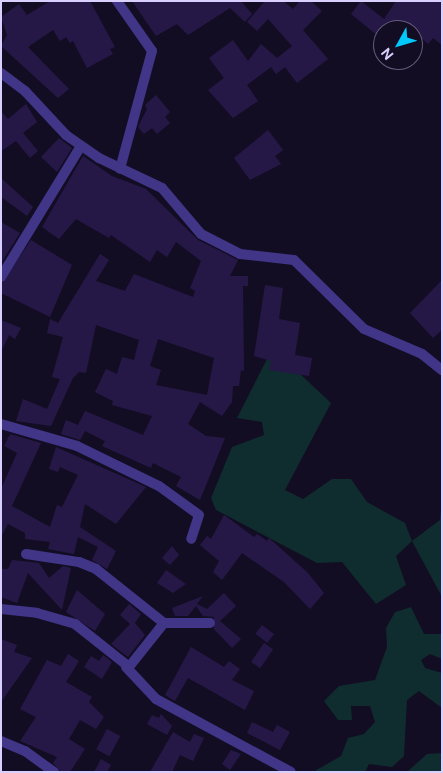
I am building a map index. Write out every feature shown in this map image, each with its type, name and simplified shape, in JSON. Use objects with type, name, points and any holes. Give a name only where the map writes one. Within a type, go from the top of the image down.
[{"type":"street","points":[[117,1],[152,51],[120,169]]},
{"type":"street","points":[[1,73],[81,146],[120,169],[162,188],[201,234],[234,252],[282,257],[303,265],[364,329],[422,354],[442,370]]},
{"type":"street","points":[[1,277],[81,146]]},
{"type":"street","points":[[1,424],[77,446],[159,486],[198,515],[191,539]]},
{"type":"street","points":[[26,554],[79,562],[96,569],[164,623],[210,623]]},
{"type":"street","points":[[1,609],[37,613],[75,624],[126,667],[156,699],[291,772]]},
{"type":"street","points":[[126,667],[132,666],[164,623]]},
{"type":"street","points":[[1,742],[25,751],[54,772]]},
{"type":"green space","points":[[280,355],[331,403],[285,490],[303,499],[332,479],[351,479],[367,502],[405,523],[412,541],[396,556],[406,585],[376,604],[342,562],[317,563],[216,510],[211,498],[232,447],[264,435],[262,422],[237,418],[267,359]]},
{"type":"green space","points":[[442,497],[442,597],[412,541],[440,520]]},
{"type":"green space","points":[[411,607],[424,634],[442,634],[442,659],[430,654],[421,660],[425,668],[442,673],[442,708],[419,691],[407,700],[404,756],[392,767],[369,764],[365,772],[313,772],[341,756],[348,738],[364,734],[375,722],[370,706],[351,706],[352,720],[338,720],[324,701],[339,686],[375,680],[387,647],[386,628],[395,612]]},
{"type":"green space","points":[[442,753],[442,772],[407,772],[427,754]]},
{"type":"building","points":[[50,1],[90,1],[115,47],[110,49],[113,54],[87,68],[73,41],[70,43],[66,37],[60,41],[53,30],[28,47],[69,89],[58,98],[1,46],[7,35],[1,17],[19,4],[27,15]]},
{"type":"building","points":[[132,1],[241,1],[252,14],[245,22],[230,8],[188,35],[177,24],[156,36]]},
{"type":"building","points":[[265,1],[283,1],[293,9],[300,1],[311,1],[322,11],[303,30],[328,59],[297,83],[285,67],[276,74],[271,67],[247,85],[258,101],[233,118],[208,90],[224,78],[209,58],[233,40],[248,61],[261,44],[277,58],[292,46],[268,19],[257,31],[247,22]]},
{"type":"building","points":[[361,1],[384,19],[396,1],[442,1],[442,45],[433,38],[428,44],[423,39],[423,20],[373,20],[373,32],[351,14]]},
{"type":"building","points":[[156,95],[170,112],[165,117],[170,123],[157,134],[152,128],[144,134],[138,127],[147,109],[145,105]]},
{"type":"building","points":[[26,104],[37,122],[23,133],[38,151],[30,158],[16,141],[1,151],[1,111],[8,119]]},
{"type":"building","points":[[268,130],[283,150],[275,156],[281,164],[250,180],[234,158]]},
{"type":"building","points":[[59,138],[72,148],[57,172],[41,157]]},
{"type":"building","points":[[83,156],[112,176],[146,189],[198,240],[238,260],[230,276],[248,276],[248,286],[243,286],[244,371],[241,370],[239,386],[233,386],[232,402],[222,416],[200,402],[188,424],[206,436],[225,438],[200,500],[176,486],[181,477],[153,463],[151,468],[102,446],[105,441],[85,431],[80,440],[61,434],[66,420],[78,425],[85,411],[143,435],[152,416],[112,405],[113,401],[95,392],[106,369],[117,374],[122,357],[134,360],[139,340],[96,325],[86,373],[79,372],[73,378],[51,426],[16,421],[23,399],[47,409],[60,379],[52,377],[63,337],[47,333],[50,319],[58,323],[100,254],[109,260],[96,281],[125,291],[134,274],[193,297],[195,291],[190,288],[201,261],[176,242],[167,257],[157,250],[150,262],[111,235],[109,238],[76,219],[59,239],[42,227]],"holes":[[[158,339],[214,358],[207,395],[156,385],[161,370],[150,366]]]},
{"type":"building","points":[[1,178],[33,207],[27,216],[1,197]]},
{"type":"building","points":[[1,222],[20,233],[1,263]]},
{"type":"building","points":[[31,240],[72,265],[50,317],[1,293],[1,284]]},
{"type":"building","points":[[442,280],[442,330],[433,338],[410,313]]},
{"type":"building","points":[[265,285],[283,288],[279,319],[300,323],[295,355],[312,358],[309,376],[269,370],[271,361],[254,356]]},
{"type":"building","points":[[1,320],[21,328],[15,339],[9,335],[1,352]]},
{"type":"building","points":[[10,434],[41,443],[12,506],[50,527],[57,505],[62,507],[78,475],[60,467],[58,472],[49,469],[56,447],[146,487],[116,524],[85,504],[80,527],[116,551],[107,569],[92,560],[98,547],[78,537],[74,554],[48,549],[50,542],[25,539],[25,533],[8,524],[1,537],[1,489],[17,453],[4,446]]},
{"type":"building","points":[[224,515],[254,537],[257,534],[267,541],[269,538],[308,573],[324,593],[310,609],[284,582],[242,553],[222,580],[213,572],[219,561],[200,545],[207,536],[211,539]]},
{"type":"building","points":[[172,546],[179,555],[170,565],[162,558]]},
{"type":"building","points":[[12,560],[39,563],[49,578],[63,566],[71,568],[62,610],[28,573],[17,603],[1,597],[1,569],[8,569]]},
{"type":"building","points":[[166,570],[186,584],[173,593],[157,583]]},
{"type":"building","points":[[77,590],[105,614],[95,631],[66,612]]},
{"type":"building","points":[[224,593],[236,606],[220,621],[241,639],[232,648],[214,629],[214,617],[203,616],[196,606],[188,616],[175,616],[172,608],[203,596],[197,604],[207,609]]},
{"type":"building","points":[[129,604],[141,614],[135,623],[145,635],[128,657],[111,644],[130,624],[120,615]]},
{"type":"building","points":[[262,625],[274,634],[267,643],[255,634]]},
{"type":"building","points":[[1,639],[17,645],[14,652],[32,658],[1,702]]},
{"type":"building","points":[[264,643],[273,649],[260,668],[251,662]]},
{"type":"building","points":[[191,647],[224,667],[229,661],[240,669],[232,680],[254,691],[245,710],[188,678],[175,701],[165,695]]},
{"type":"building","points":[[68,654],[79,661],[66,682],[92,697],[89,702],[104,717],[96,729],[80,720],[69,739],[85,749],[70,772],[61,772],[53,763],[57,757],[20,741],[36,717],[20,709],[47,660],[61,666]]},
{"type":"building","points":[[103,655],[112,662],[102,679],[84,667],[91,656],[99,661]]},
{"type":"building","points":[[161,714],[172,726],[167,735],[147,724],[152,715],[159,718]]},
{"type":"building","points":[[252,722],[273,732],[277,725],[290,732],[280,750],[247,733]]},
{"type":"building","points":[[107,729],[120,736],[109,756],[96,749]]},
{"type":"building","points":[[173,732],[190,742],[194,734],[204,738],[193,761],[180,755],[172,772],[150,772]]},
{"type":"building","points":[[231,750],[241,754],[230,770],[222,764]]},
{"type":"building","points":[[101,759],[111,765],[107,772],[94,772]]}]
